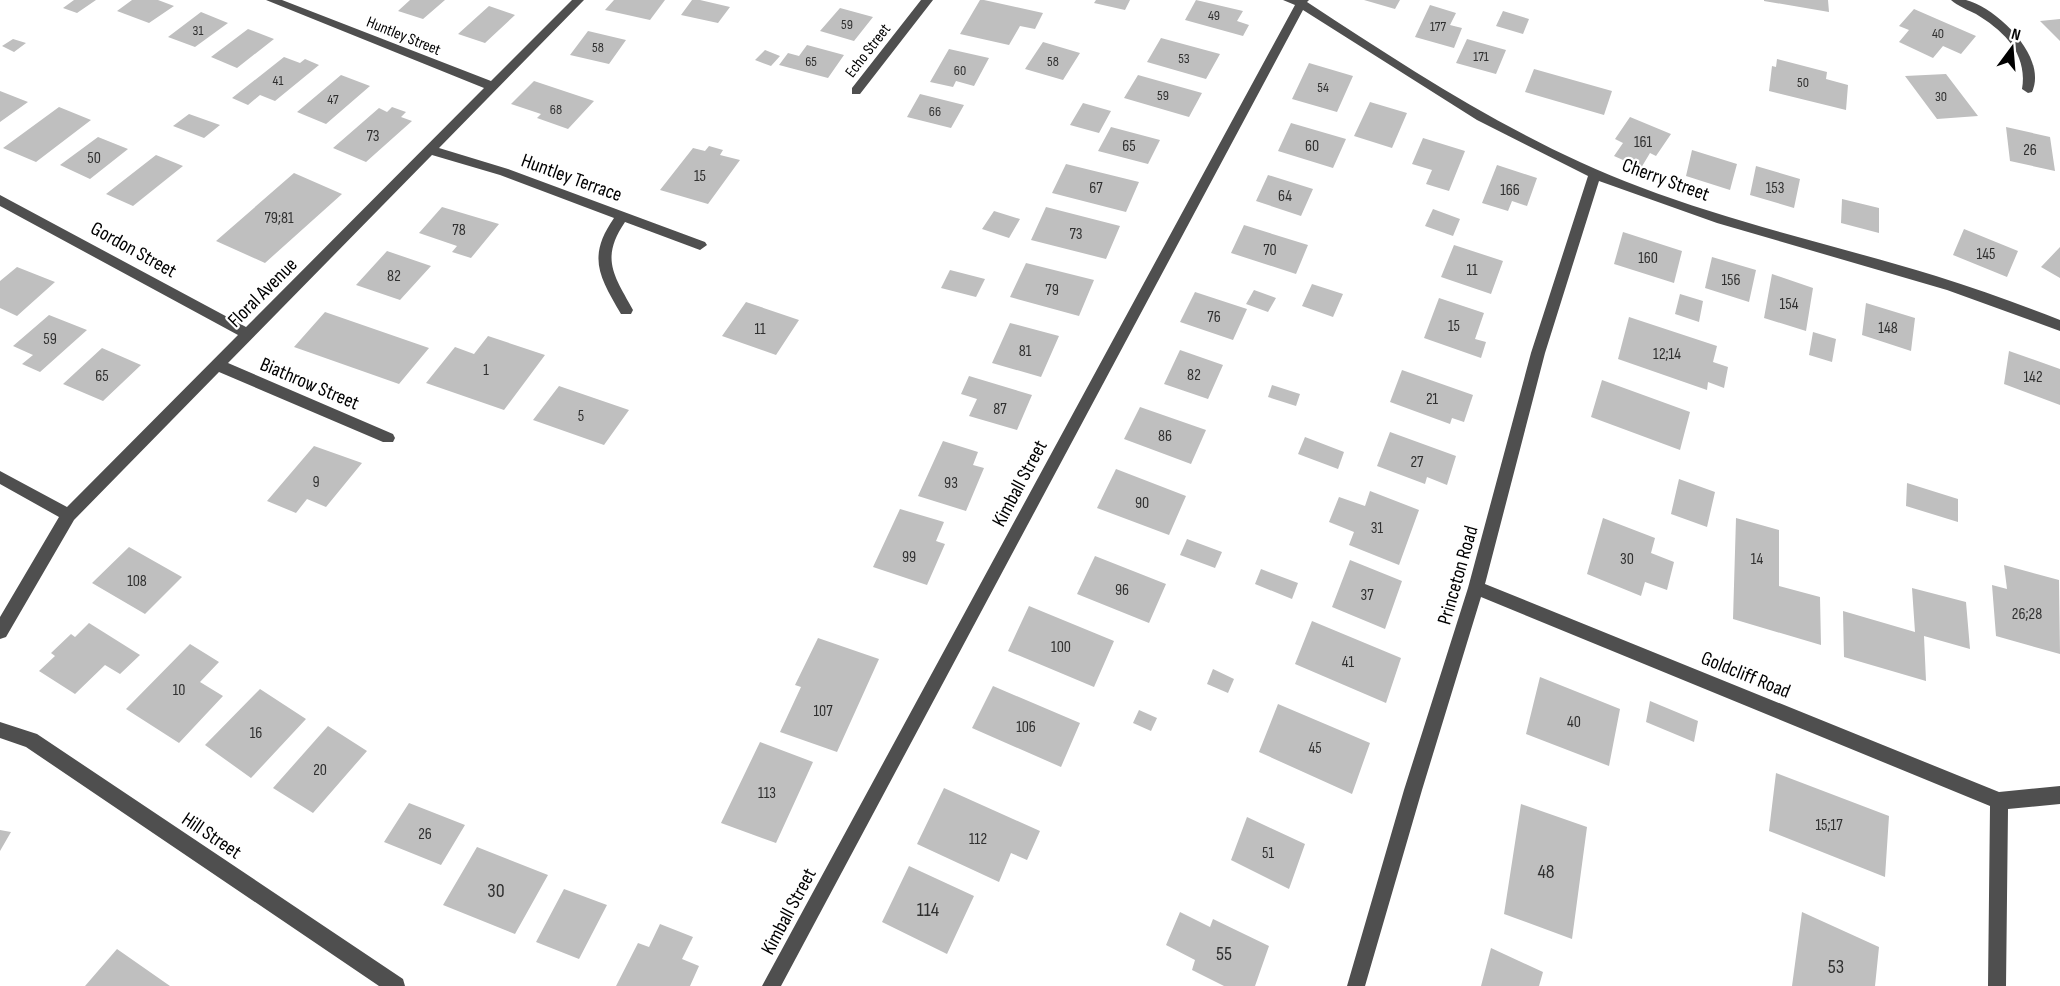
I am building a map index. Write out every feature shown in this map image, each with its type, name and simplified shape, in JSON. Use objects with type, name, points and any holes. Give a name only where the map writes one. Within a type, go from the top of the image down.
[{"type":"street","name":"Huntley Street","points":[[272,0],[290,3],[491,87]]},
{"type":"street","name":"Floral Avenue","points":[[0,632],[69,515],[578,0]]},
{"type":"street","name":"Echo Street","points":[[856,92],[927,0]]},
{"type":"street","points":[[1957,0],[1987,15],[2005,29],[2022,50],[2029,69],[2028,89]]},
{"type":"street","name":"Cherry Street","points":[[1298,1],[1424,82],[1490,121],[1595,174],[1758,232],[1938,281],[2060,326]]},
{"type":"street","name":"Kimball Street","points":[[771,986],[1298,1]]},
{"type":"street","name":"Huntley Terrace","points":[[429,150],[504,172],[700,245]]},
{"type":"street","name":"Princeton Road","points":[[1356,986],[1413,790],[1476,588],[1538,353],[1595,174]]},
{"type":"street","name":"Gordon Street","points":[[0,200],[248,334]]},
{"type":"street","points":[[622,216],[608,237],[602,259],[607,280],[626,310]]},
{"type":"street","name":"Biathrow Street","points":[[217,365],[388,438]]},
{"type":"street","points":[[0,477],[69,515]]},
{"type":"street","name":"Goldcliff Road","points":[[1476,588],[1999,801],[2060,795]]},
{"type":"street","name":"Hill Street","points":[[0,730],[31,740],[396,986]]},
{"type":"street","points":[[1997,986],[1999,801]]},
{"type":"building","points":[[74,0],[96,0],[77,13],[63,8]]},
{"type":"building","points":[[132,0],[158,0],[174,6],[149,23],[117,11]]},
{"type":"building","points":[[410,0],[445,0],[423,19],[398,11]]},
{"type":"building","points":[[614,0],[665,0],[650,20],[605,10]]},
{"type":"building","points":[[692,0],[730,7],[718,23],[681,15]]},
{"type":"building","points":[[980,0],[1043,13],[1035,29],[1020,26],[1009,45],[960,34]]},
{"type":"building","points":[[1096,0],[1130,0],[1125,10],[1094,3]]},
{"type":"building","points":[[1196,0],[1243,11],[1237,21],[1249,25],[1243,36],[1185,20]]},
{"type":"building","points":[[1364,0],[1400,0],[1395,9]]},
{"type":"building","points":[[1828,0],[1829,12],[1764,1]]},
{"type":"building","points":[[1430,5],[1456,13],[1450,25],[1462,28],[1454,48],[1415,37]]},
{"type":"building","points":[[489,6],[515,15],[485,43],[458,34]]},
{"type":"building","points":[[840,8],[873,17],[854,41],[820,31]]},
{"type":"building","points":[[1914,9],[1976,36],[1961,54],[1943,46],[1933,58],[1899,42],[1909,30],[1899,26]]},
{"type":"building","points":[[1503,11],[1529,19],[1523,34],[1496,26]]},
{"type":"building","points":[[201,12],[228,23],[195,47],[168,37]]},
{"type":"building","points":[[2060,19],[2060,41],[2040,21]]},
{"type":"building","points":[[248,29],[274,39],[237,68],[211,57]]},
{"type":"building","points":[[588,31],[626,40],[609,64],[570,55]]},
{"type":"building","points":[[1161,38],[1220,54],[1206,79],[1147,62]]},
{"type":"building","points":[[13,39],[26,43],[14,52],[2,46]]},
{"type":"building","points":[[1467,39],[1506,50],[1496,74],[1456,63]]},
{"type":"building","points":[[1043,42],[1080,53],[1063,80],[1025,69]]},
{"type":"building","points":[[807,45],[844,55],[828,78],[779,65],[788,53],[799,56]]},
{"type":"building","points":[[949,49],[989,58],[974,86],[956,81],[953,87],[930,82]]},
{"type":"building","points":[[765,50],[780,56],[771,66],[755,60]]},
{"type":"building","points":[[284,57],[300,63],[305,59],[319,65],[275,101],[260,95],[248,105],[232,98]]},
{"type":"building","points":[[1777,59],[1827,72],[1826,79],[1848,85],[1846,110],[1769,91],[1772,66],[1776,67]]},
{"type":"building","points":[[1309,63],[1353,76],[1337,112],[1292,99]]},
{"type":"building","points":[[1534,69],[1612,91],[1604,115],[1525,92]]},
{"type":"building","points":[[1946,74],[1978,116],[1937,119],[1905,76]]},
{"type":"building","points":[[341,75],[370,86],[326,124],[297,112]]},
{"type":"building","points":[[1138,75],[1202,93],[1189,117],[1124,98]]},
{"type":"building","points":[[534,81],[594,101],[568,129],[537,118],[541,114],[511,104]]},
{"type":"building","points":[[0,91],[28,102],[0,122]]},
{"type":"building","points":[[920,94],[964,105],[951,128],[907,117]]},
{"type":"building","points":[[1370,102],[1407,113],[1392,148],[1354,136]]},
{"type":"building","points":[[1083,103],[1111,111],[1099,133],[1070,125]]},
{"type":"building","points":[[59,107],[91,120],[36,162],[3,148]]},
{"type":"building","points":[[392,107],[406,112],[401,117],[412,121],[366,162],[333,148],[379,108],[387,112]]},
{"type":"building","points":[[189,114],[220,125],[204,138],[173,126]]},
{"type":"building","points":[[1630,117],[1671,134],[1656,156],[1650,153],[1641,168],[1614,156],[1623,143],[1615,139]]},
{"type":"building","points":[[1291,123],[1346,139],[1333,168],[1278,151]]},
{"type":"building","points":[[1111,127],[1160,140],[1148,164],[1098,151]]},
{"type":"building","points":[[2006,127],[2050,137],[2055,171],[2010,161]]},
{"type":"building","points":[[98,137],[128,149],[90,179],[60,165]]},
{"type":"building","points":[[1423,138],[1465,151],[1449,191],[1426,184],[1432,170],[1412,164]]},
{"type":"building","points":[[709,146],[723,150],[720,155],[740,160],[708,204],[660,190],[693,148],[705,151]]},
{"type":"building","points":[[1692,150],[1737,164],[1730,190],[1686,176]]},
{"type":"building","points":[[156,155],[183,166],[133,206],[106,194]]},
{"type":"building","points":[[1066,164],[1139,182],[1126,212],[1052,193]]},
{"type":"building","points":[[1497,165],[1537,178],[1527,206],[1512,201],[1508,211],[1482,203]]},
{"type":"building","points":[[1756,166],[1800,179],[1794,208],[1750,195]]},
{"type":"building","points":[[294,173],[342,194],[265,263],[216,241]]},
{"type":"building","points":[[1268,175],[1313,189],[1301,216],[1256,201]]},
{"type":"building","points":[[1842,199],[1879,208],[1879,233],[1841,223]]},
{"type":"building","points":[[442,207],[499,224],[471,258],[452,252],[457,246],[419,233]]},
{"type":"building","points":[[1046,207],[1120,226],[1106,259],[1031,240]]},
{"type":"building","points":[[1433,209],[1460,219],[1453,236],[1425,226]]},
{"type":"building","points":[[994,211],[1020,219],[1009,238],[982,229]]},
{"type":"building","points":[[1244,225],[1308,245],[1296,274],[1231,253]]},
{"type":"building","points":[[1964,229],[2018,251],[2007,277],[1953,255]]},
{"type":"building","points":[[1623,232],[1682,251],[1674,283],[1614,264]]},
{"type":"building","points":[[1454,245],[1503,261],[1491,294],[1441,277]]},
{"type":"building","points":[[2060,247],[2060,278],[2041,267]]},
{"type":"building","points":[[387,251],[431,266],[400,300],[356,285]]},
{"type":"building","points":[[1712,257],[1756,270],[1749,302],[1705,288]]},
{"type":"building","points":[[1026,263],[1094,280],[1079,316],[1010,297]]},
{"type":"building","points":[[17,267],[55,282],[17,316],[0,308],[0,281]]},
{"type":"building","points":[[950,270],[985,279],[976,297],[941,288]]},
{"type":"building","points":[[1772,274],[1813,288],[1806,331],[1764,318]]},
{"type":"building","points":[[1312,284],[1343,294],[1333,317],[1302,306]]},
{"type":"building","points":[[1254,290],[1276,298],[1268,312],[1246,304]]},
{"type":"building","points":[[1195,292],[1247,309],[1233,340],[1180,322]]},
{"type":"building","points":[[1680,294],[1703,301],[1699,322],[1675,314]]},
{"type":"building","points":[[1439,298],[1484,313],[1475,339],[1486,342],[1481,358],[1424,338]]},
{"type":"building","points":[[746,302],[799,320],[776,355],[722,336]]},
{"type":"building","points":[[1866,303],[1915,318],[1911,351],[1862,335]]},
{"type":"building","points":[[325,312],[429,348],[399,384],[294,347]]},
{"type":"building","points":[[49,315],[87,330],[40,372],[22,364],[33,355],[13,346]]},
{"type":"building","points":[[1629,317],[1717,346],[1713,362],[1728,367],[1724,388],[1708,382],[1707,390],[1618,359]]},
{"type":"building","points":[[1010,323],[1059,336],[1041,377],[992,363]]},
{"type":"building","points":[[1813,332],[1836,339],[1832,362],[1809,355]]},
{"type":"building","points":[[488,336],[545,355],[504,410],[426,383],[455,347],[474,354]]},
{"type":"building","points":[[102,348],[141,365],[103,401],[63,384]]},
{"type":"building","points":[[1180,350],[1223,365],[1208,399],[1164,384]]},
{"type":"building","points":[[2009,351],[2060,369],[2060,405],[2004,384]]},
{"type":"building","points":[[1402,370],[1473,395],[1464,422],[1452,418],[1450,424],[1390,402]]},
{"type":"building","points":[[969,376],[1032,395],[1017,430],[969,416],[977,399],[961,394]]},
{"type":"building","points":[[1602,380],[1690,412],[1680,450],[1591,417]]},
{"type":"building","points":[[1272,385],[1300,394],[1296,406],[1268,397]]},
{"type":"building","points":[[559,386],[629,410],[604,445],[533,420]]},
{"type":"building","points":[[1140,407],[1206,430],[1191,464],[1124,439]]},
{"type":"building","points":[[1390,432],[1456,456],[1447,485],[1427,477],[1425,484],[1377,466]]},
{"type":"building","points":[[1305,437],[1344,452],[1338,469],[1298,454]]},
{"type":"building","points":[[943,441],[978,452],[973,465],[984,468],[966,511],[918,496]]},
{"type":"building","points":[[314,446],[362,463],[326,507],[307,499],[296,513],[267,501]]},
{"type":"building","points":[[1116,469],[1186,496],[1169,535],[1097,508]]},
{"type":"building","points":[[1679,479],[1715,492],[1707,527],[1671,514]]},
{"type":"building","points":[[1907,483],[1958,499],[1958,522],[1906,506]]},
{"type":"building","points":[[1370,491],[1419,510],[1399,565],[1349,545],[1354,532],[1329,522],[1339,497],[1365,506]]},
{"type":"building","points":[[900,509],[944,522],[936,541],[945,544],[927,585],[873,567]]},
{"type":"building","points":[[1603,518],[1655,538],[1651,553],[1674,562],[1667,590],[1645,582],[1641,596],[1587,574]]},
{"type":"building","points":[[1736,518],[1779,530],[1779,586],[1820,597],[1821,645],[1733,619]]},
{"type":"building","points":[[1187,539],[1222,552],[1215,568],[1180,555]]},
{"type":"building","points":[[129,547],[182,577],[145,614],[92,583]]},
{"type":"building","points":[[1095,556],[1166,584],[1149,623],[1077,594]]},
{"type":"building","points":[[1350,560],[1402,581],[1385,629],[1332,607]]},
{"type":"building","points":[[2004,565],[2059,580],[2060,654],[1996,636],[1992,585],[2007,589]]},
{"type":"building","points":[[1261,569],[1298,583],[1292,599],[1255,584]]},
{"type":"building","points":[[1912,588],[1966,602],[1970,649],[1924,636],[1926,681],[1844,657],[1843,611],[1915,632]]},
{"type":"building","points":[[1029,606],[1114,641],[1094,687],[1008,651]]},
{"type":"building","points":[[1312,621],[1401,658],[1386,703],[1295,664]]},
{"type":"building","points":[[89,623],[140,655],[120,674],[105,665],[75,694],[39,671],[55,656],[51,653],[71,634],[75,637]]},
{"type":"building","points":[[818,638],[879,659],[837,752],[780,732],[801,687],[795,685]]},
{"type":"building","points":[[190,644],[219,662],[200,682],[223,696],[179,743],[126,709]]},
{"type":"building","points":[[1213,669],[1234,679],[1228,693],[1207,684]]},
{"type":"building","points":[[1540,677],[1620,709],[1609,766],[1526,734]]},
{"type":"building","points":[[993,686],[1080,723],[1061,767],[972,728]]},
{"type":"building","points":[[260,689],[306,719],[251,778],[205,745]]},
{"type":"building","points":[[1650,701],[1698,721],[1694,742],[1646,722]]},
{"type":"building","points":[[1278,704],[1370,743],[1352,794],[1259,752]]},
{"type":"building","points":[[1139,710],[1157,718],[1151,731],[1133,723]]},
{"type":"building","points":[[328,726],[367,751],[313,813],[273,788]]},
{"type":"building","points":[[760,742],[813,762],[776,843],[721,823]]},
{"type":"building","points":[[1776,773],[1889,816],[1885,877],[1769,831]]},
{"type":"building","points":[[944,788],[1040,831],[1027,860],[1011,853],[999,882],[917,844]]},
{"type":"building","points":[[409,803],[465,825],[441,865],[384,842]]},
{"type":"building","points":[[1521,804],[1587,827],[1572,939],[1504,914]]},
{"type":"building","points":[[1247,817],[1305,844],[1289,889],[1231,860]]},
{"type":"building","points":[[0,830],[11,832],[0,851]]},
{"type":"building","points":[[477,847],[548,875],[515,934],[443,905]]},
{"type":"building","points":[[909,866],[974,896],[947,954],[882,922]]},
{"type":"building","points":[[564,889],[607,905],[579,959],[536,942]]},
{"type":"building","points":[[1180,912],[1210,927],[1213,919],[1269,946],[1255,986],[1224,986],[1192,970],[1195,960],[1166,945]]},
{"type":"building","points":[[1802,912],[1879,947],[1875,986],[1792,986]]},
{"type":"building","points":[[660,924],[693,937],[682,959],[699,966],[690,986],[616,986],[638,943],[649,947]]},
{"type":"building","points":[[1491,948],[1543,972],[1539,986],[1481,986]]},
{"type":"building","points":[[117,949],[170,986],[85,986]]}]
